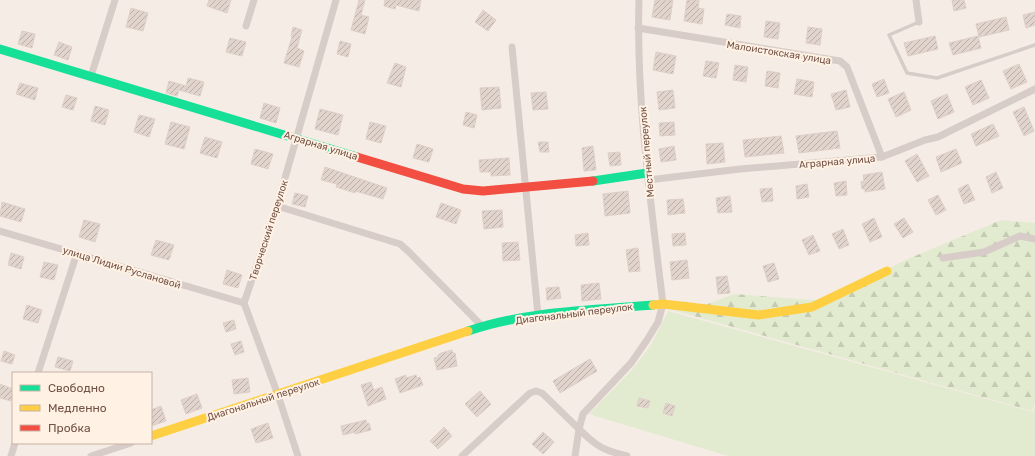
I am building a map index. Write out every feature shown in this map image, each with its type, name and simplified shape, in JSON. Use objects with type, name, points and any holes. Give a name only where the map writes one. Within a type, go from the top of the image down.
[{"type":"street","points":[[91,76],[115,0]]},
{"type":"street","points":[[246,26],[254,0]]},
{"type":"street","name":"Творческий переулок","points":[[244,303],[277,206],[336,0]]},
{"type":"street","name":"Местный переулок","points":[[639,0],[638,28],[642,109],[648,177],[663,304]]},
{"type":"street","points":[[916,0],[918,22]]},
{"type":"street","name":"Малоистокская улица","points":[[638,28],[840,61],[847,67],[882,157]]},
{"type":"street","points":[[512,47],[538,315]]},
{"type":"street","name":"Аграрная улица","points":[[0,49],[296,137],[463,189],[483,191],[882,157],[925,140],[938,137],[1035,90]]},
{"type":"street","points":[[277,206],[400,244],[408,250],[482,326]]},
{"type":"street","name":"улица Лидии Руслановой","points":[[0,231],[244,303]]},
{"type":"street","points":[[944,258],[984,252],[1020,236],[1035,238]]},
{"type":"street","points":[[38,372],[77,253]]},
{"type":"street","name":"Диагональный переулок","points":[[152,436],[482,326],[538,315],[663,304],[759,315],[812,307],[887,271]]},
{"type":"street","points":[[244,303],[278,395],[298,456]]},
{"type":"street","points":[[575,456],[583,414],[626,368],[648,340],[658,322],[663,304]]},
{"type":"street","points":[[462,456],[530,393],[536,391],[542,393],[592,442],[603,450],[627,456]]},
{"type":"street","points":[[11,456],[15,444]]},
{"type":"street","points":[[91,456],[127,444]]},
{"type":"lane","points":[[918,22],[889,35],[906,73],[937,78],[1035,45]]},
{"type":"green space","points":[[1001,220],[1035,223],[1035,404],[1032,411],[669,309],[683,301],[705,305],[734,294],[826,301],[903,261]]},
{"type":"green space","points":[[668,311],[1033,412],[1035,407],[1035,456],[728,456],[589,414],[631,371],[651,345]]},
{"type":"building","points":[[209,0],[231,0],[227,13],[207,6]]},
{"type":"building","points":[[359,0],[365,0],[361,15],[369,17],[365,34],[351,30]]},
{"type":"building","points":[[385,0],[421,0],[419,11],[396,5],[395,9],[384,6]]},
{"type":"building","points":[[655,0],[673,0],[670,20],[652,17]]},
{"type":"building","points":[[687,0],[699,0],[698,8],[704,9],[702,24],[684,21]]},
{"type":"building","points":[[952,0],[964,0],[966,8],[954,11]]},
{"type":"building","points":[[131,8],[148,13],[143,31],[126,27]]},
{"type":"building","points":[[483,10],[496,20],[488,31],[475,22]]},
{"type":"building","points":[[1035,12],[1035,25],[1026,28],[1023,15]]},
{"type":"building","points":[[727,14],[741,16],[740,28],[725,25]]},
{"type":"building","points":[[1006,17],[1009,30],[979,37],[976,24]]},
{"type":"building","points":[[766,21],[780,23],[778,39],[764,37]]},
{"type":"building","points":[[293,27],[302,30],[297,48],[304,51],[299,67],[284,63],[292,37]]},
{"type":"building","points":[[808,27],[822,29],[820,45],[806,43]]},
{"type":"building","points":[[22,31],[35,34],[32,48],[18,44]]},
{"type":"building","points":[[935,36],[938,49],[908,56],[904,43]]},
{"type":"building","points":[[978,36],[981,48],[953,55],[949,43]]},
{"type":"building","points":[[230,38],[246,42],[242,56],[226,52]]},
{"type":"building","points":[[340,41],[351,44],[348,57],[337,54]]},
{"type":"building","points":[[59,42],[72,47],[68,60],[54,55]]},
{"type":"building","points":[[656,52],[676,56],[673,74],[653,70]]},
{"type":"building","points":[[706,61],[719,63],[716,78],[703,76]]},
{"type":"building","points":[[395,63],[406,67],[401,87],[387,83]]},
{"type":"building","points":[[1019,64],[1027,82],[1011,89],[1003,71]]},
{"type":"building","points":[[735,65],[748,67],[746,82],[733,80]]},
{"type":"building","points":[[767,71],[780,73],[778,88],[765,86]]},
{"type":"building","points":[[188,78],[204,82],[200,96],[179,90],[177,96],[166,93],[169,81],[186,86]]},
{"type":"building","points":[[797,79],[814,82],[812,97],[794,94]]},
{"type":"building","points":[[884,79],[889,93],[877,97],[872,84]]},
{"type":"building","points":[[981,80],[989,98],[973,105],[965,87]]},
{"type":"building","points":[[20,83],[38,88],[35,100],[16,94]]},
{"type":"building","points":[[499,87],[501,108],[482,110],[480,88]]},
{"type":"building","points":[[673,90],[675,108],[659,110],[657,92]]},
{"type":"building","points":[[846,90],[850,107],[836,110],[831,94]]},
{"type":"building","points":[[546,92],[548,109],[533,110],[531,93]]},
{"type":"building","points":[[904,92],[911,110],[896,117],[888,99]]},
{"type":"building","points":[[947,94],[954,112],[938,119],[931,101]]},
{"type":"building","points":[[66,95],[77,98],[73,110],[62,107]]},
{"type":"building","points":[[264,103],[280,108],[276,123],[260,118]]},
{"type":"building","points":[[95,106],[109,110],[105,125],[91,121]]},
{"type":"building","points":[[1024,107],[1034,131],[1024,136],[1013,112]]},
{"type":"building","points":[[320,109],[343,115],[338,135],[315,129]]},
{"type":"building","points":[[466,112],[477,115],[474,128],[463,125]]},
{"type":"building","points":[[139,115],[155,119],[149,137],[134,132]]},
{"type":"building","points":[[171,122],[190,127],[184,149],[165,144]]},
{"type":"building","points":[[370,122],[386,126],[381,143],[366,139]]},
{"type":"building","points":[[674,122],[675,135],[660,136],[659,123]]},
{"type":"building","points":[[993,124],[999,136],[976,146],[971,134]]},
{"type":"building","points":[[837,131],[840,148],[799,153],[796,136]]},
{"type":"building","points":[[781,136],[784,153],[745,157],[743,140]]},
{"type":"building","points":[[205,137],[222,142],[217,158],[200,153]]},
{"type":"building","points":[[538,142],[548,142],[549,152],[540,152]]},
{"type":"building","points":[[723,143],[725,162],[707,164],[706,144]]},
{"type":"building","points":[[417,144],[433,149],[429,162],[413,158]]},
{"type":"building","points":[[593,146],[596,170],[584,171],[582,148]]},
{"type":"building","points":[[674,146],[676,160],[661,162],[659,149]]},
{"type":"building","points":[[255,149],[273,154],[268,169],[251,164]]},
{"type":"building","points":[[956,149],[962,163],[941,172],[936,157]]},
{"type":"building","points":[[620,152],[621,165],[610,166],[608,153]]},
{"type":"building","points":[[917,154],[929,176],[917,182],[905,161]]},
{"type":"building","points":[[509,158],[510,175],[491,176],[491,172],[480,172],[479,160]]},
{"type":"building","points":[[325,167],[387,188],[383,199],[355,191],[355,193],[336,187],[337,184],[321,180]]},
{"type":"building","points":[[882,172],[885,189],[865,192],[865,189],[862,189],[861,182],[864,181],[863,175]]},
{"type":"building","points":[[996,172],[1003,188],[992,193],[986,177]]},
{"type":"building","points":[[846,181],[847,195],[836,196],[834,183]]},
{"type":"building","points":[[807,184],[809,197],[797,199],[796,186]]},
{"type":"building","points":[[968,184],[975,200],[964,204],[958,189]]},
{"type":"building","points":[[772,188],[773,201],[762,202],[760,189]]},
{"type":"building","points":[[628,191],[630,213],[605,216],[603,194]]},
{"type":"building","points":[[295,193],[308,196],[305,207],[292,204]]},
{"type":"building","points":[[938,195],[946,210],[936,215],[928,200]]},
{"type":"building","points":[[730,196],[732,212],[718,213],[716,198]]},
{"type":"building","points":[[683,199],[685,213],[668,215],[667,200]]},
{"type":"building","points":[[2,202],[25,209],[21,222],[0,216]]},
{"type":"building","points":[[441,203],[461,210],[456,224],[436,217]]},
{"type":"building","points":[[502,210],[503,227],[484,229],[482,211]]},
{"type":"building","points":[[874,218],[882,237],[870,242],[862,224]]},
{"type":"building","points":[[904,218],[913,232],[903,238],[894,224]]},
{"type":"building","points":[[84,220],[100,224],[95,242],[79,237]]},
{"type":"building","points":[[843,229],[849,245],[839,249],[832,234]]},
{"type":"building","points":[[588,233],[589,245],[576,246],[575,235]]},
{"type":"building","points":[[685,233],[686,245],[673,246],[672,234]]},
{"type":"building","points":[[813,235],[820,251],[809,255],[802,240]]},
{"type":"building","points":[[156,240],[174,245],[169,260],[151,255]]},
{"type":"building","points":[[518,242],[520,260],[503,261],[502,243]]},
{"type":"building","points":[[638,248],[640,271],[629,272],[626,250]]},
{"type":"building","points":[[11,253],[24,257],[21,269],[8,265]]},
{"type":"building","points":[[687,260],[689,278],[672,280],[670,262]]},
{"type":"building","points":[[44,262],[58,265],[54,280],[40,277]]},
{"type":"building","points":[[774,263],[779,279],[768,282],[763,266]]},
{"type":"building","points":[[227,270],[242,275],[238,288],[223,284]]},
{"type":"building","points":[[727,276],[730,293],[718,294],[716,277]]},
{"type":"building","points":[[599,283],[601,299],[582,301],[581,285]]},
{"type":"building","points":[[559,287],[561,298],[547,300],[546,288]]},
{"type":"building","points":[[27,305],[42,310],[38,323],[23,319]]},
{"type":"building","points":[[234,320],[236,329],[226,332],[223,323]]},
{"type":"building","points":[[241,341],[244,352],[235,355],[231,344]]},
{"type":"building","points":[[452,350],[453,353],[455,353],[457,366],[437,370],[434,358],[438,357],[441,353]]},
{"type":"building","points":[[4,351],[15,355],[12,364],[1,361]]},
{"type":"building","points":[[58,357],[73,361],[70,371],[55,367]]},
{"type":"building","points":[[590,359],[597,371],[560,393],[553,381]]},
{"type":"building","points":[[406,375],[406,378],[416,375],[417,378],[420,377],[423,385],[400,393],[395,379]]},
{"type":"building","points":[[248,378],[250,392],[234,394],[232,380]]},
{"type":"building","points":[[371,382],[374,390],[382,387],[386,399],[368,406],[361,385]]},
{"type":"building","points":[[0,384],[12,389],[11,401],[0,398]]},
{"type":"building","points":[[480,391],[491,404],[477,417],[465,404]]},
{"type":"building","points":[[197,394],[202,408],[186,414],[181,400]]},
{"type":"building","points":[[639,398],[650,401],[648,408],[637,406]]},
{"type":"building","points":[[666,403],[675,406],[672,416],[663,413]]},
{"type":"building","points":[[161,406],[166,421],[152,426],[152,410]]},
{"type":"building","points":[[366,420],[367,424],[369,423],[371,430],[343,435],[341,426]]},
{"type":"building","points":[[268,423],[273,438],[256,443],[251,429]]},
{"type":"building","points":[[444,427],[452,436],[438,449],[430,441]]},
{"type":"building","points":[[543,432],[554,442],[543,454],[532,444]]},
{"type":"traffic: fast","points":[[0,49],[357,157]]},
{"type":"traffic: fast","points":[[593,181],[647,173]]},
{"type":"traffic: fast","points":[[468,331],[490,324],[536,315],[653,305]]},
{"type":"traffic: slow","points":[[653,305],[663,304],[759,315],[812,307],[887,271]]},
{"type":"traffic: slow","points":[[152,436],[468,331]]},
{"type":"traffic: jam","points":[[357,157],[463,189],[483,191],[593,181]]}]
